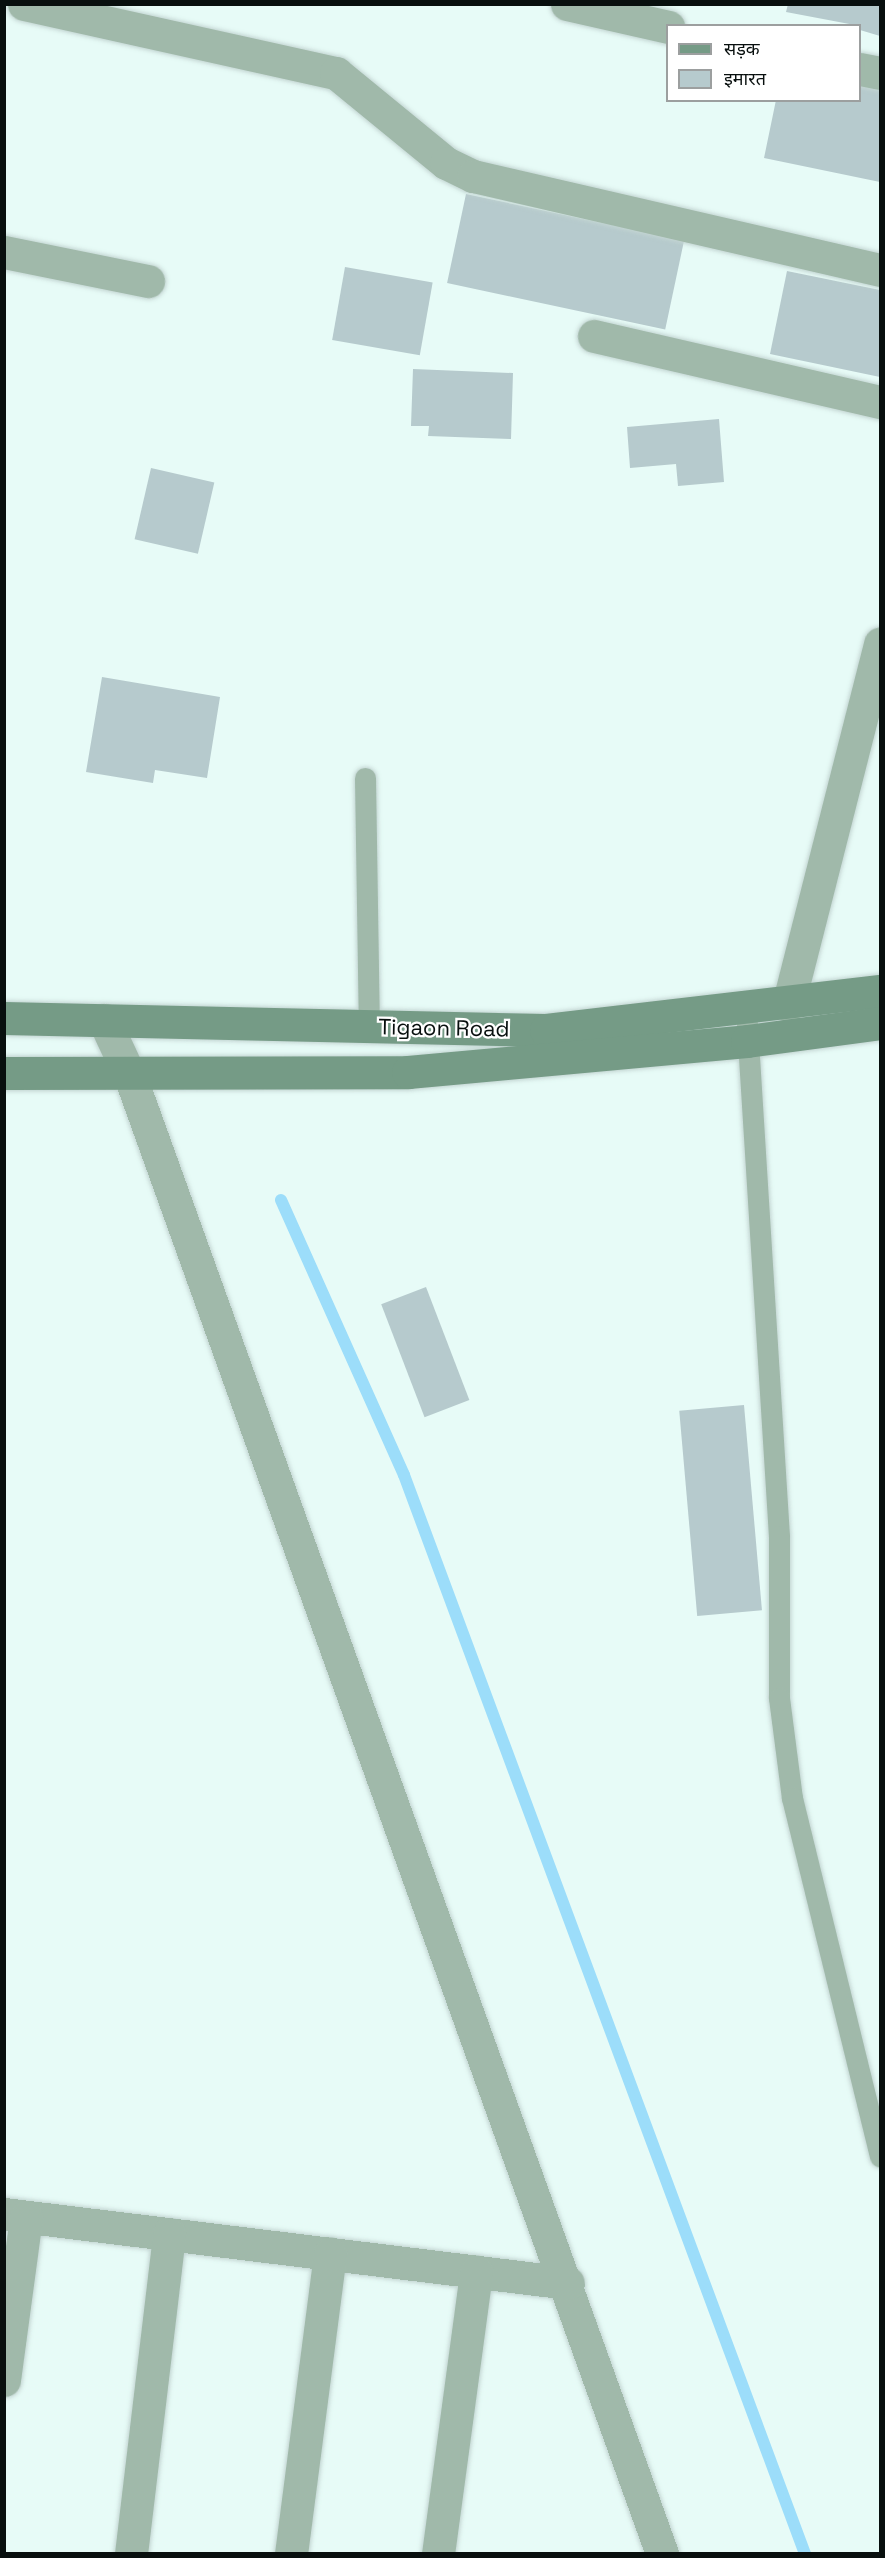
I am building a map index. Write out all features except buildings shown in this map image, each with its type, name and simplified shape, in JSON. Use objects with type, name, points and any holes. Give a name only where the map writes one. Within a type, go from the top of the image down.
[{"type":"street","points":[[24,4],[336,73],[446,163],[472,176],[880,270]]},
{"type":"street","points":[[567,4],[666,27]]},
{"type":"street","points":[[861,69],[880,73]]},
{"type":"street","points":[[4,252],[148,281]]},
{"type":"street","points":[[594,336],[880,402]]},
{"type":"street","points":[[788,1005],[880,644]]},
{"type":"street","name":"Tigaon Road","points":[[4,1018],[546,1030],[788,1005],[880,991]]},
{"type":"street","points":[[104,1020],[130,1076],[568,2283],[662,2553]]},
{"type":"street","points":[[4,1073],[130,1076],[408,1072],[747,1041],[880,1023]]},
{"type":"street","points":[[4,2380],[15,2216],[568,2283]]},
{"type":"street","points":[[131,2553],[170,2234]]},
{"type":"street","points":[[291,2553],[330,2254]]},
{"type":"street","points":[[438,2553],[476,2272]]},
{"type":"lane","points":[[365,778],[369,1026]]},
{"type":"lane","points":[[746,1009],[779,1536],[779,1698],[792,1798],[880,2156]]},
{"type":"waterway","points":[[281,1200],[404,1475],[805,2554]]}]
